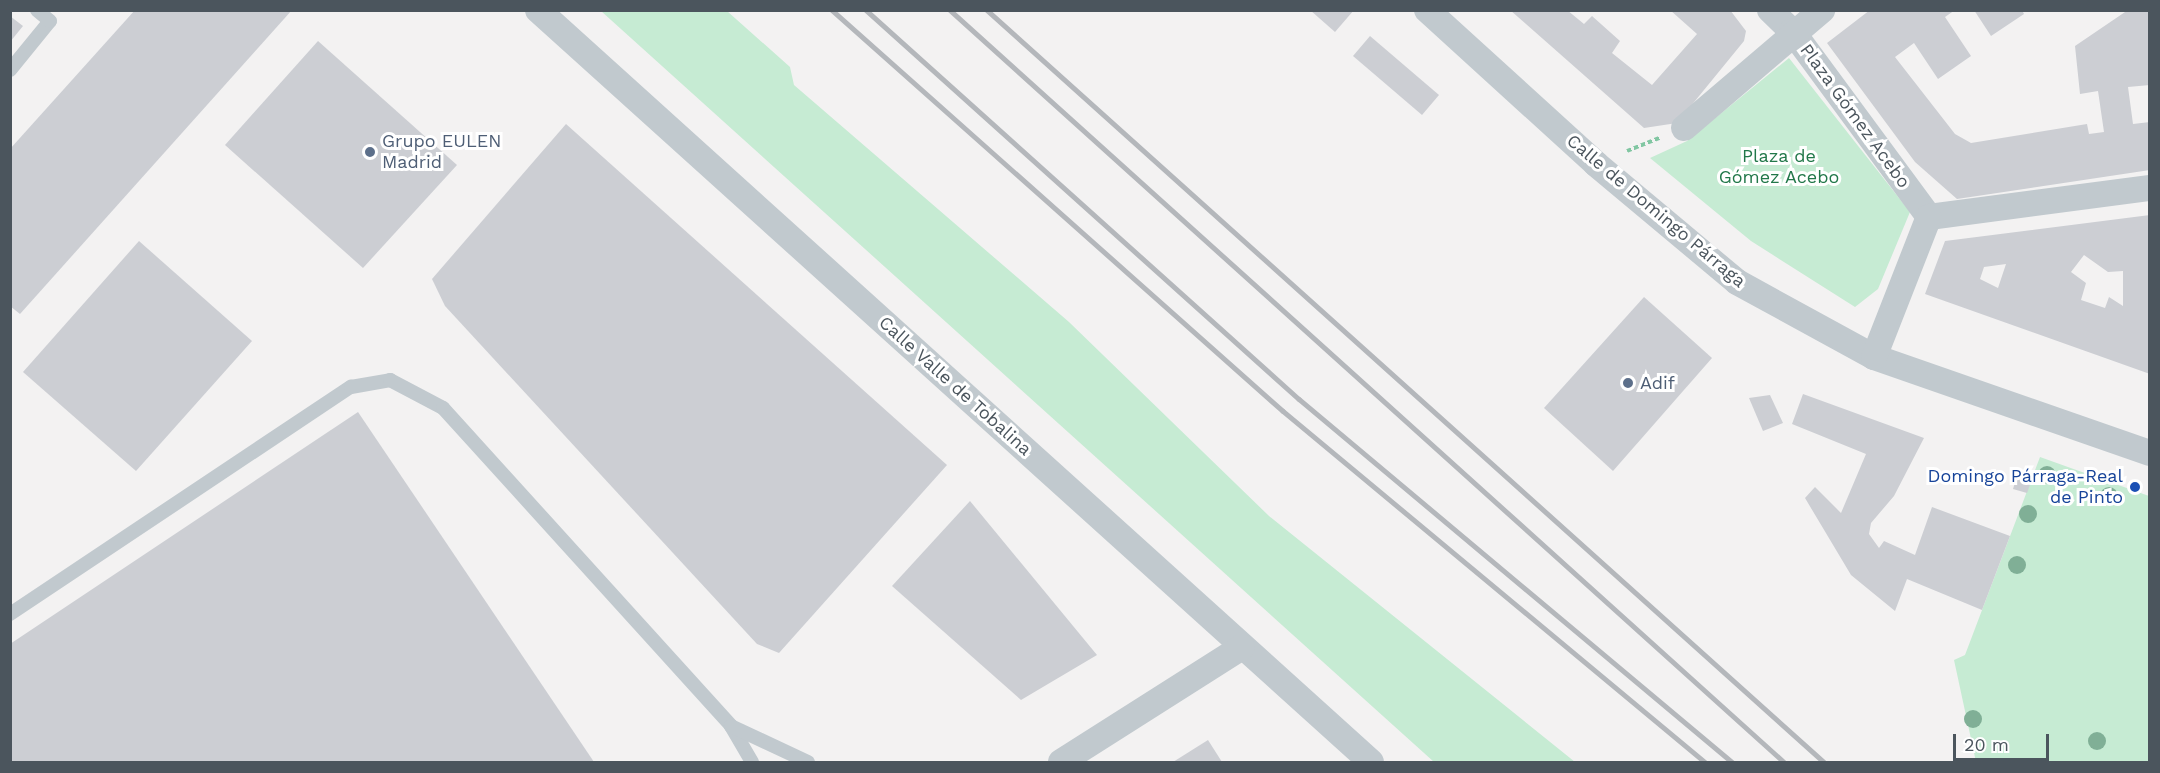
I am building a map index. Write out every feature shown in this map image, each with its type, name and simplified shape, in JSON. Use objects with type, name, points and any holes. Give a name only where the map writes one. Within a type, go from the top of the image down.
[{"type":"street","name":"Calle Valle de Tobalina","points":[[538,10],[1371,762]]},
{"type":"street","name":"Calle de Domingo Párraga","points":[[1428,10],[1596,164],[1737,282],[1874,357],[2150,453]]},
{"type":"street","points":[[1770,10],[1792,31],[1822,10]]},
{"type":"street","name":"Plaza Gómez Acebo","points":[[1684,128],[1792,31],[1929,217]]},
{"type":"street","points":[[1874,357],[1929,217],[2150,188]]},
{"type":"street","points":[[1061,762],[1242,647]]},
{"type":"lane","points":[[10,70],[50,21],[37,10]]},
{"type":"lane","points":[[10,614],[351,387],[390,380],[443,408],[731,726],[752,762]]},
{"type":"lane","points":[[731,726],[808,762]]},
{"type":"path","points":[[1596,164],[1684,128]]},
{"type":"green space","points":[[601,11],[727,11],[790,67],[794,85],[1069,322],[1269,516],[1575,762],[1434,762]]},
{"type":"green space","name":"Plaza de Gómez Acebo","points":[[1789,58],[1910,212],[1878,289],[1855,307],[1751,241],[1650,158],[1687,141]]},
{"type":"green space","points":[[2040,457],[2149,496],[2149,762],[1976,762],[1954,660],[1965,655]]},
{"type":"building","points":[[135,10],[292,10],[20,314],[10,306],[10,149]]},
{"type":"building","points":[[1310,10],[1354,10],[1335,32]]},
{"type":"building","points":[[1510,10],[1567,10],[1584,24],[1592,16],[1620,41],[1612,53],[1652,85],[1697,34],[1670,10],[1730,10],[1746,31],[1744,41],[1677,123],[1644,128]]},
{"type":"building","points":[[1870,10],[1955,10],[1945,17],[1971,56],[1938,79],[1914,43],[1895,57],[1955,134],[1971,143],[2087,124],[2089,134],[2104,132],[2098,91],[2080,94],[2075,46],[2128,10],[2150,10],[2150,85],[2128,87],[2133,124],[2150,122],[2150,170],[1957,199],[1915,162],[1827,43]]},
{"type":"building","points":[[1974,10],[2022,10],[2024,14],[1991,36]]},
{"type":"building","points":[[10,16],[23,26],[10,42]]},
{"type":"building","points":[[1370,36],[1439,95],[1422,115],[1353,56]]},
{"type":"building","points":[[318,41],[457,165],[363,268],[225,145]]},
{"type":"building","points":[[566,124],[947,465],[779,653],[757,644],[445,306],[432,279]]},
{"type":"building","points":[[2150,215],[2150,374],[1925,294],[1945,241]],"holes":[[[2084,255],[2108,272],[2123,271],[2123,306],[2109,297],[2105,308],[2081,300],[2086,283],[2071,272]],[[2006,264],[1998,288],[1980,279],[1984,267]]]},
{"type":"building","points":[[139,241],[252,341],[136,471],[23,372]]},
{"type":"building","name":"Adif","points":[[1644,297],[1712,358],[1613,471],[1544,408]]},
{"type":"building","points":[[1803,394],[1924,438],[1894,496],[1871,523],[1869,534],[1879,548],[1884,541],[1915,555],[1932,507],[2010,536],[1982,610],[1907,579],[1895,611],[1851,575],[1805,498],[1815,487],[1841,513],[1866,454],[1792,424]]},
{"type":"building","points":[[1770,395],[1783,423],[1763,431],[1749,398]]},
{"type":"building","points":[[358,412],[594,762],[10,762],[10,644]]},
{"type":"building","points":[[2019,470],[2034,474],[2027,493],[2013,489]]},
{"type":"building","points":[[970,501],[1097,655],[1021,700],[892,586]]},
{"type":"building","points":[[1208,740],[1222,762],[1173,762]]},
{"type":"railway","points":[[832,10],[1283,411],[1705,762]]},
{"type":"railway","points":[[866,10],[1299,399],[1732,762]]},
{"type":"railway","points":[[950,10],[1784,762]]},
{"type":"railway","points":[[987,10],[1824,762]]},
{"type":"place","name":"Grupo EULEN Madrid","points":[[370,152]]},
{"type":"place","name":"Adif","points":[[1628,383]]},
{"type":"place","name":"Domingo Párraga-Real de Pinto","points":[[2135,487]]}]
